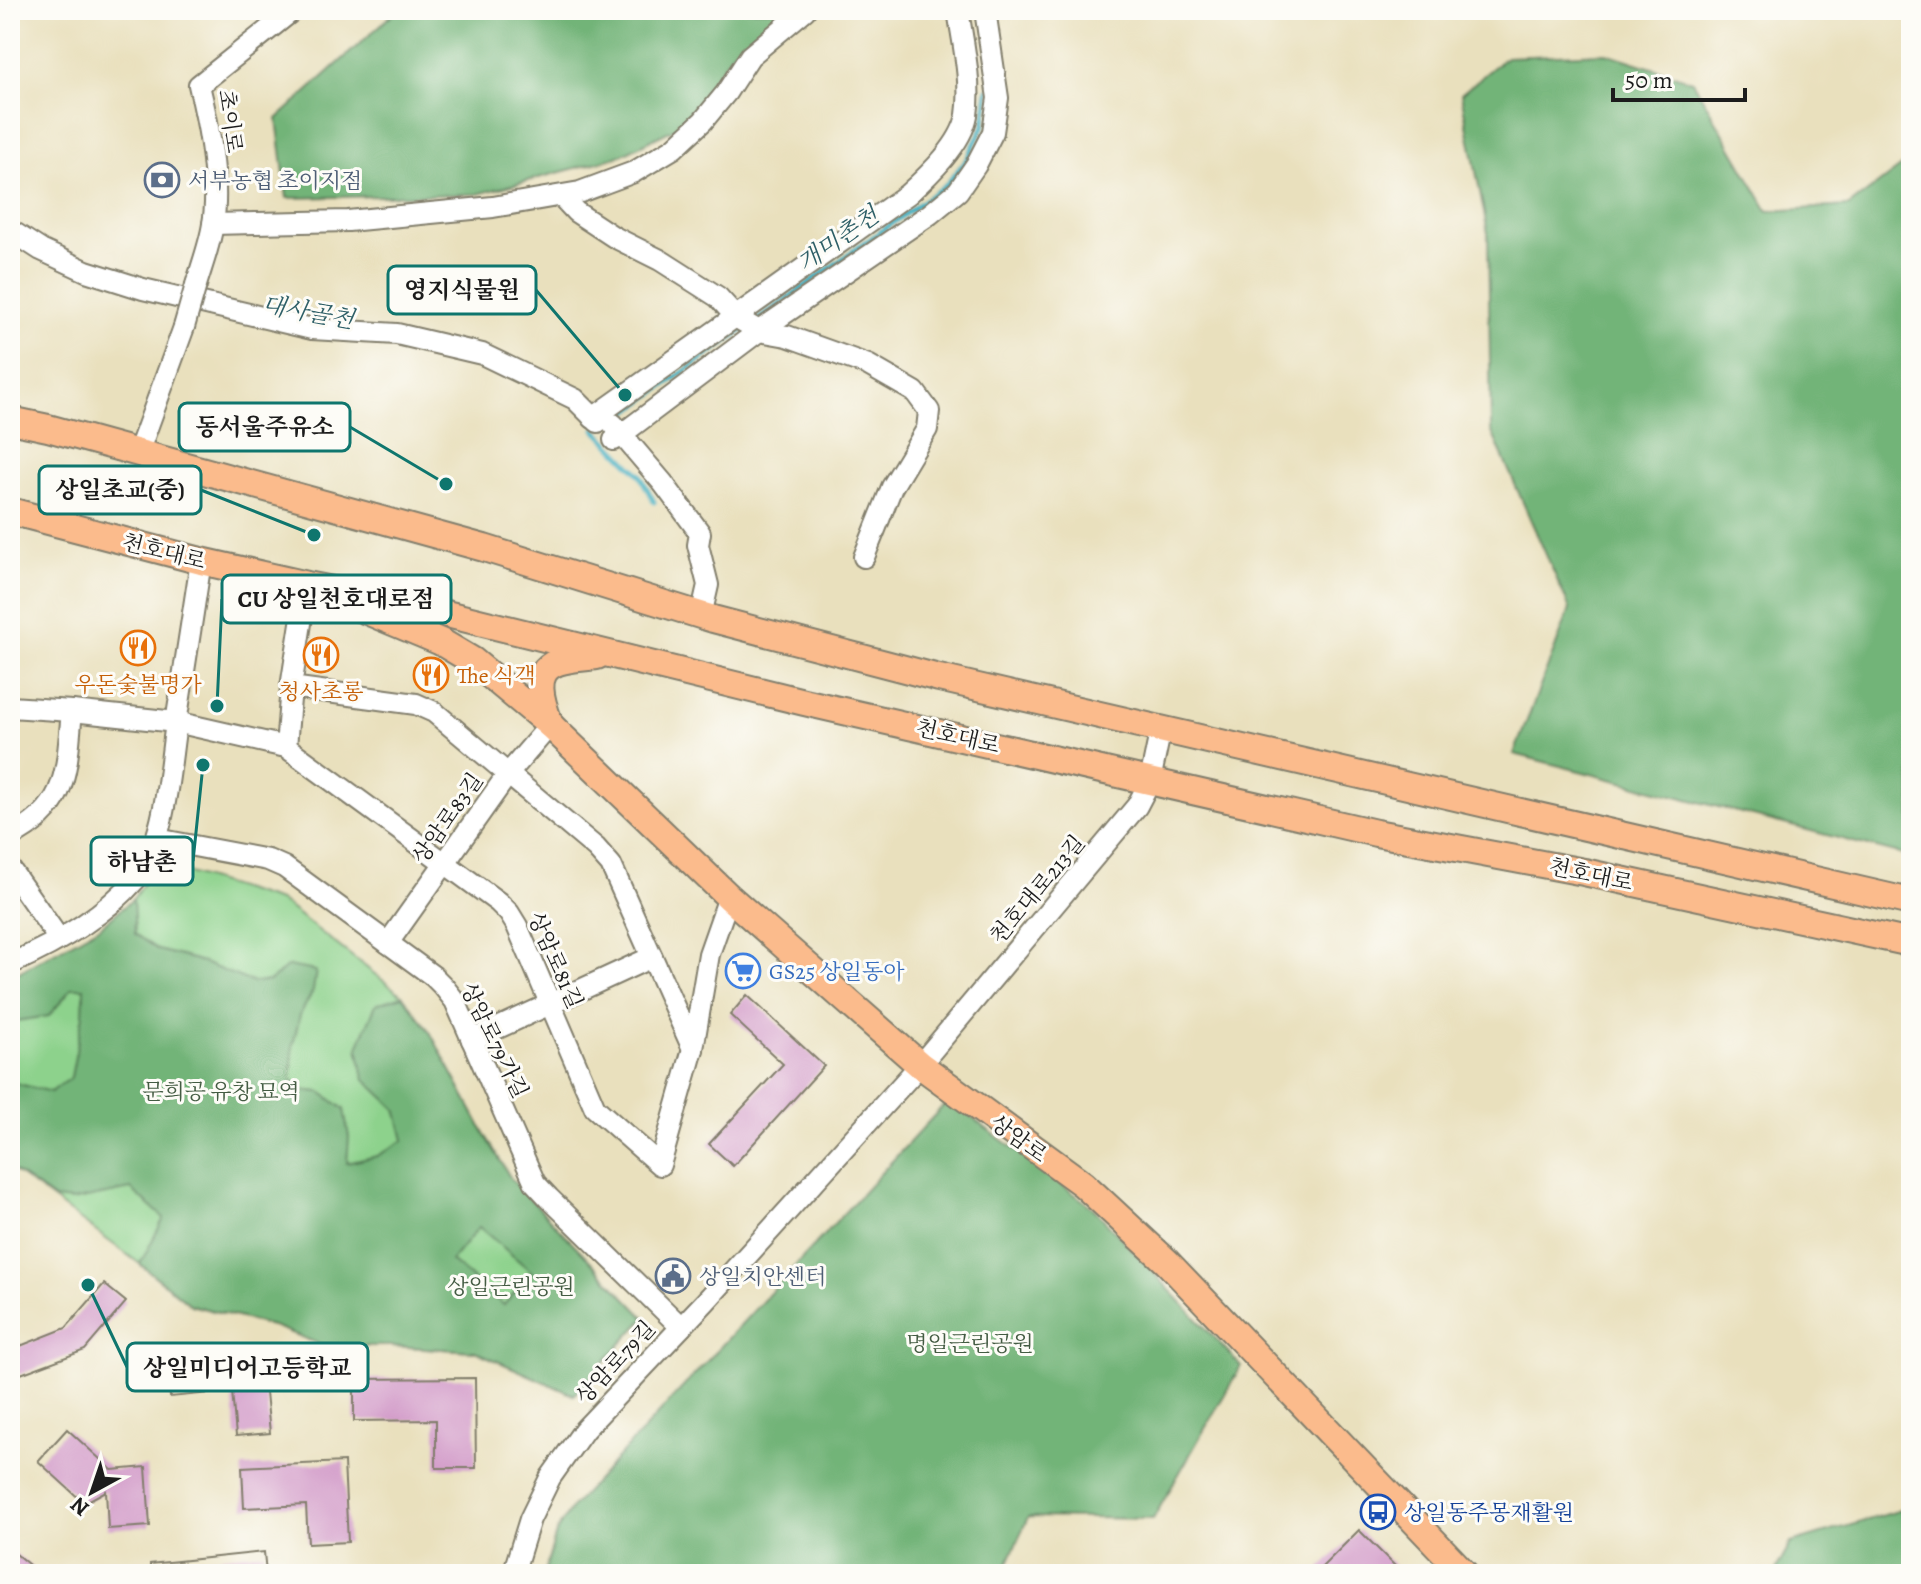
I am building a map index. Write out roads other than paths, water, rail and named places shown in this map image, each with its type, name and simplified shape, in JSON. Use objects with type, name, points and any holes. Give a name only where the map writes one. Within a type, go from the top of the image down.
[{"type":"main road","name":"천호대로","points":[[10,420],[484,548],[701,616],[939,678],[1911,902]]},
{"type":"main road","name":"천호대로","points":[[10,511],[201,561],[410,605],[804,702],[1376,833],[1584,872],[1911,943]]},
{"type":"main road","name":"상암로","points":[[307,585],[441,642],[473,661],[550,725],[729,897],[920,1065],[1083,1184],[1167,1262],[1465,1574]]},
{"type":"main road","points":[[550,725],[541,699],[540,683],[545,672],[555,663],[610,654]]},
{"type":"street","name":"초이로","points":[[138,453],[184,327],[213,224],[213,166],[199,85],[293,10]]},
{"type":"street","points":[[213,224],[348,221],[493,207],[580,192],[634,172],[674,148],[703,121],[750,56],[805,10]]},
{"type":"street","points":[[608,427],[737,318],[908,194],[933,171],[953,145],[967,118],[968,79],[958,10]]},
{"type":"street","points":[[608,427],[759,331],[930,214],[958,191],[993,132],[998,98],[985,10]]},
{"type":"street","points":[[561,196],[576,212],[614,237],[660,260],[718,297],[737,318],[759,331],[787,336],[868,365],[915,392],[929,411],[927,429],[892,487],[864,557]]},
{"type":"street","points":[[10,230],[41,250],[86,271],[232,311],[312,329],[397,334],[482,354],[575,399],[608,427],[698,545],[708,585],[701,616]]},
{"type":"street","points":[[134,273],[158,292]]},
{"type":"street","points":[[232,311],[269,303]]},
{"type":"street","points":[[10,964],[94,918],[136,878],[157,839],[201,561]]},
{"type":"street","points":[[286,747],[291,687],[307,585]]},
{"type":"street","points":[[291,687],[416,704],[434,712],[596,848],[611,865],[693,1049]]},
{"type":"street","name":"상암로81길","points":[[10,707],[176,722],[286,747],[509,913],[595,1108],[660,1165],[693,1049],[709,954],[729,897]]},
{"type":"street","points":[[10,837],[34,822],[61,789],[66,771],[72,711]]},
{"type":"street","name":"상암로83길","points":[[388,943],[508,774],[550,725]]},
{"type":"street","name":"천호대로213길","points":[[920,1065],[1137,806],[1150,781],[1161,728]]},
{"type":"street","name":"상암로79가길","points":[[157,839],[268,860],[284,867],[433,976],[455,1001],[535,1183],[681,1327]]},
{"type":"street","points":[[10,869],[59,939]]},
{"type":"street","points":[[472,1040],[652,957]]},
{"type":"street","name":"상암로79길","points":[[513,1574],[530,1519],[550,1478],[584,1430],[920,1065]]},
{"type":"waterway","name":"개미촌천","points":[[754,322],[947,184],[967,159],[984,125],[988,90]]},
{"type":"waterway","name":"개미촌천","points":[[617,419],[746,328]]},
{"type":"waterway","name":"대사골천","points":[[595,429],[640,475],[654,502]]},
{"type":"place","name":"서부농협 초이지점","points":[[162,180]]},
{"type":"place","name":"영지식물원","points":[[625,395]]},
{"type":"place","name":"동서울주유소","points":[[446,484]]},
{"type":"place","name":"상일초교(중)","points":[[314,535]]},
{"type":"place","name":"우돈숯불명가","points":[[138,648]]},
{"type":"place","name":"청사초롱","points":[[321,655]]},
{"type":"place","name":"The 식객","points":[[431,675]]},
{"type":"place","name":"CU 상일천호대로점","points":[[217,706]]},
{"type":"place","name":"하남촌","points":[[203,765]]},
{"type":"place","name":"GS25 상일동아","points":[[743,971]]},
{"type":"place","name":"상일치안센터","points":[[673,1276]]},
{"type":"place","name":"상일미디어고등학교","points":[[88,1285]]},
{"type":"place","name":"상일동주몽재활원","points":[[1378,1512]]},
{"type":"park label","name":"문희공 유창 묘역","points":[[221,1091]]},
{"type":"park label","name":"상일근린공원","points":[[511,1286]]},
{"type":"park label","name":"명일근린공원","points":[[970,1343]]}]
